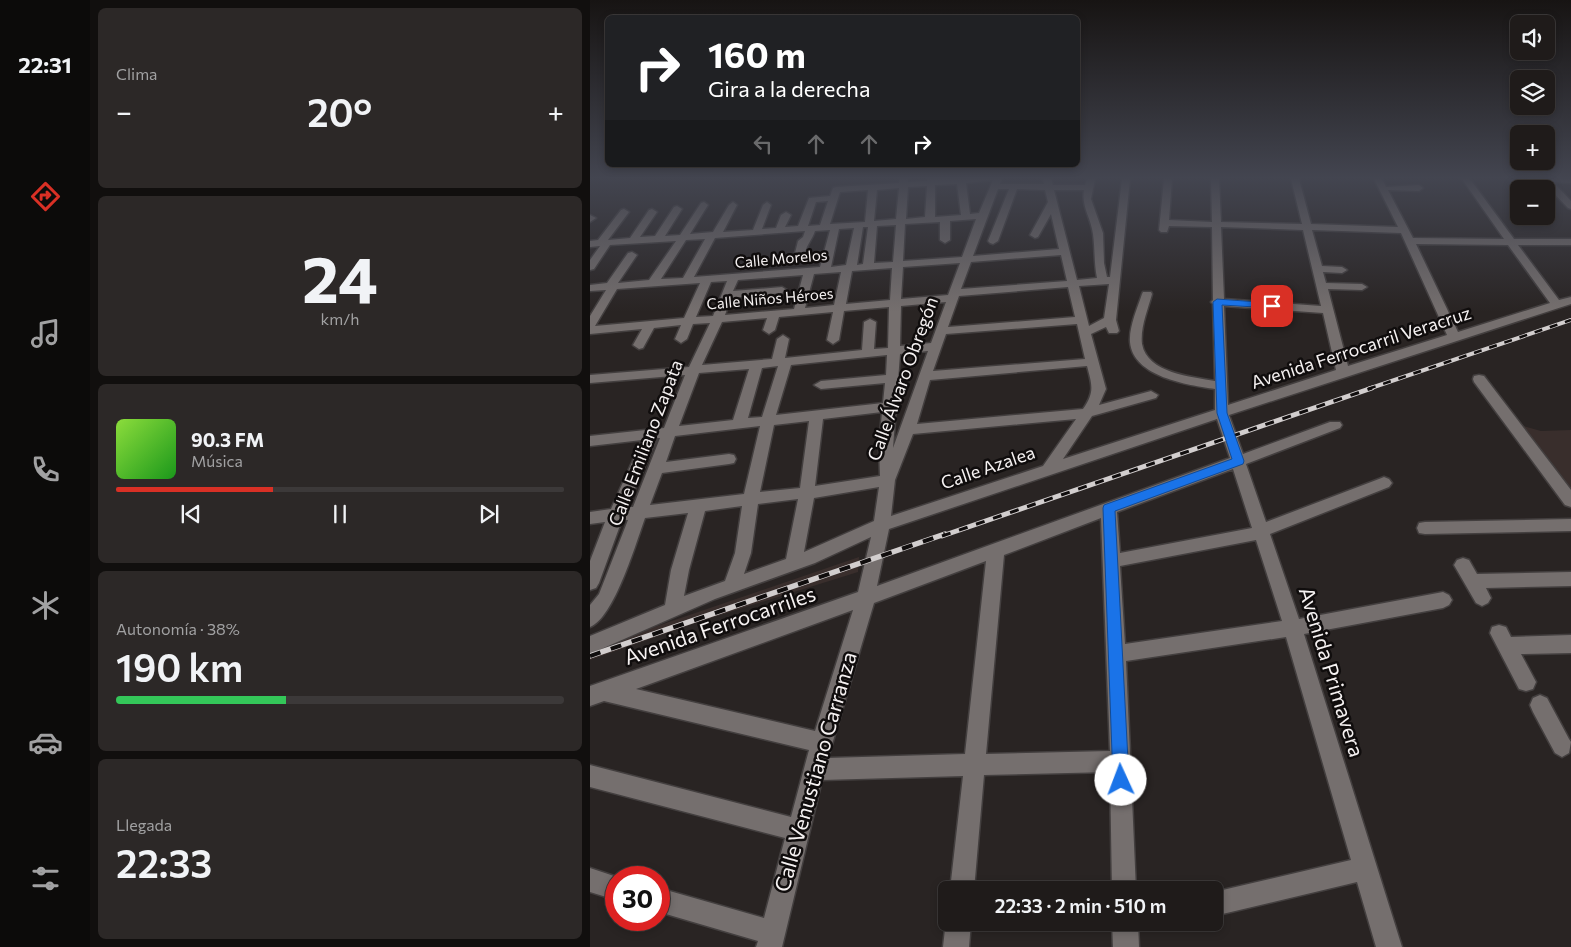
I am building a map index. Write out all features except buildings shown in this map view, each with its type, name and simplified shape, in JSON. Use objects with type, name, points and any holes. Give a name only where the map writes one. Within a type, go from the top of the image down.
[{"type":"street","points":[[590,267],[596,244],[614,223]]},
{"type":"street","points":[[633,241],[645,223]]},
{"type":"street","points":[[658,239],[668,223]]},
{"type":"street","points":[[653,283],[691,223]]},
{"type":"street","points":[[687,281],[722,223]]},
{"type":"street","points":[[756,232],[760,223]]},
{"type":"street","points":[[780,231],[783,223]]},
{"type":"street","points":[[800,253],[803,241],[807,239],[808,223]]},
{"type":"street","points":[[824,228],[825,223]]},
{"type":"street","points":[[596,244],[714,236],[746,229],[756,232],[780,231],[880,223]]},
{"type":"street","points":[[590,518],[698,506],[887,480],[886,446],[894,350],[900,223]]},
{"type":"street","points":[[945,223],[945,240]]},
{"type":"street","name":"Calle Álvaro Obregón","points":[[866,598],[882,525],[887,480],[908,430],[925,376],[980,223]]},
{"type":"street","points":[[993,241],[1000,223]]},
{"type":"street","points":[[1035,235],[1040,224],[1054,223]]},
{"type":"street","name":"Calle Azalea","points":[[590,645],[673,609],[794,563],[882,525],[1048,470],[1095,401],[1099,389],[1057,223]]},
{"type":"street","points":[[1164,223],[1164,226],[1216,225],[1404,230]]},
{"type":"street","points":[[1307,223],[1343,372]]},
{"type":"street","points":[[1401,223],[1414,241],[1571,242]]},
{"type":"street","points":[[1406,223],[1459,336]]},
{"type":"street","points":[[1497,223],[1557,305]]},
{"type":"street","points":[[867,224],[868,267]]},
{"type":"street","points":[[834,340],[839,308],[849,268],[867,224]]},
{"type":"street","points":[[942,332],[1111,325],[1108,224]]},
{"type":"street","points":[[1108,224],[1098,233],[1099,262],[1109,281]]},
{"type":"street","name":"Avenida Primavera","points":[[1216,225],[1222,413],[1293,628],[1389,947]]},
{"type":"street","points":[[825,270],[835,227]]},
{"type":"street","name":"Calle Morelos","points":[[590,288],[1065,252]]},
{"type":"street","points":[[590,325],[632,255]]},
{"type":"street","points":[[1318,270],[1342,270]]},
{"type":"street","points":[[799,311],[809,272]]},
{"type":"street","name":"Calle Emiliano Zapata","points":[[590,619],[606,598],[658,468],[694,370],[734,278]]},
{"type":"street","points":[[681,339],[707,279]]},
{"type":"street","name":"Calle Niños Héroes","points":[[590,330],[895,303],[1109,281]]},
{"type":"street","points":[[1322,286],[1362,287]]},
{"type":"street","points":[[726,295],[782,290]]},
{"type":"street","points":[[1147,294],[1136,343],[1138,353],[1148,363],[1162,372],[1185,380],[1220,386]]},
{"type":"street","name":"Avenida Ferrocarril Veracruz","points":[[1048,470],[1343,372],[1571,300]]},
{"type":"street","points":[[1217,302],[1328,310]]},
{"type":"street","points":[[627,327],[634,314]]},
{"type":"street","points":[[769,330],[774,314]]},
{"type":"street","points":[[868,352],[870,322]]},
{"type":"street","points":[[639,345],[650,325]]},
{"type":"street","points":[[732,585],[743,553],[751,499],[782,362],[783,339]]},
{"type":"street","points":[[590,379],[937,346]]},
{"type":"street","points":[[925,376],[1092,362]]},
{"type":"street","points":[[739,424],[757,364]]},
{"type":"street","points":[[821,385],[892,378]]},
{"type":"street","points":[[1479,379],[1571,501]]},
{"type":"street","points":[[908,430],[1087,413],[1151,395]]},
{"type":"street","points":[[590,441],[889,407]]},
{"type":"street","points":[[794,563],[807,492],[817,415]]},
{"type":"street","name":"Avenida Ferrocarriles","points":[[597,693],[996,551],[1335,425]]},
{"type":"street","points":[[590,583],[616,515],[652,434]]},
{"type":"street","points":[[658,468],[729,459]]},
{"type":"street","points":[[1112,561],[1249,536],[1384,483]]},
{"type":"street","points":[[673,609],[680,570],[698,506]]},
{"type":"street","points":[[1109,508],[1124,881]]},
{"type":"street","points":[[1425,528],[1571,525]]},
{"type":"street","points":[[963,881],[996,551]]},
{"type":"street","points":[[1463,565],[1482,598]]},
{"type":"street","points":[[1473,581],[1571,579]]},
{"type":"street","name":"Calle Venustiano Carranza","points":[[770,940],[814,769],[866,598]]},
{"type":"street","points":[[1115,654],[1293,628],[1443,600]]},
{"type":"street","points":[[1526,682],[1503,640],[1571,644]]},
{"type":"street","points":[[597,693],[823,743]]},
{"type":"street","points":[[1540,705],[1562,746]]},
{"type":"street","points":[[814,769],[975,763],[1120,761]]},
{"type":"street","points":[[590,776],[797,830]]},
{"type":"street","points":[[1223,902],[1366,868]]},
{"type":"street","points":[[590,880],[605,885]]},
{"type":"street","points":[[670,904],[770,940]]},
{"type":"street","points":[[956,947],[957,931]]},
{"type":"shaded area","points":[[1523,426],[1541,431],[1571,430],[1571,490]]},
{"type":"shaded area","points":[[859,557],[858,572],[701,621],[590,660],[590,649]]},
{"type":"railway","points":[[1368,389],[1571,320]]},
{"type":"railway","points":[[942,536],[1372,388]]},
{"type":"railway","points":[[590,656],[945,534]]},
{"type":"route","points":[[1121,780],[1109,508],[1239,461],[1222,413],[1217,302],[1272,306]]}]
